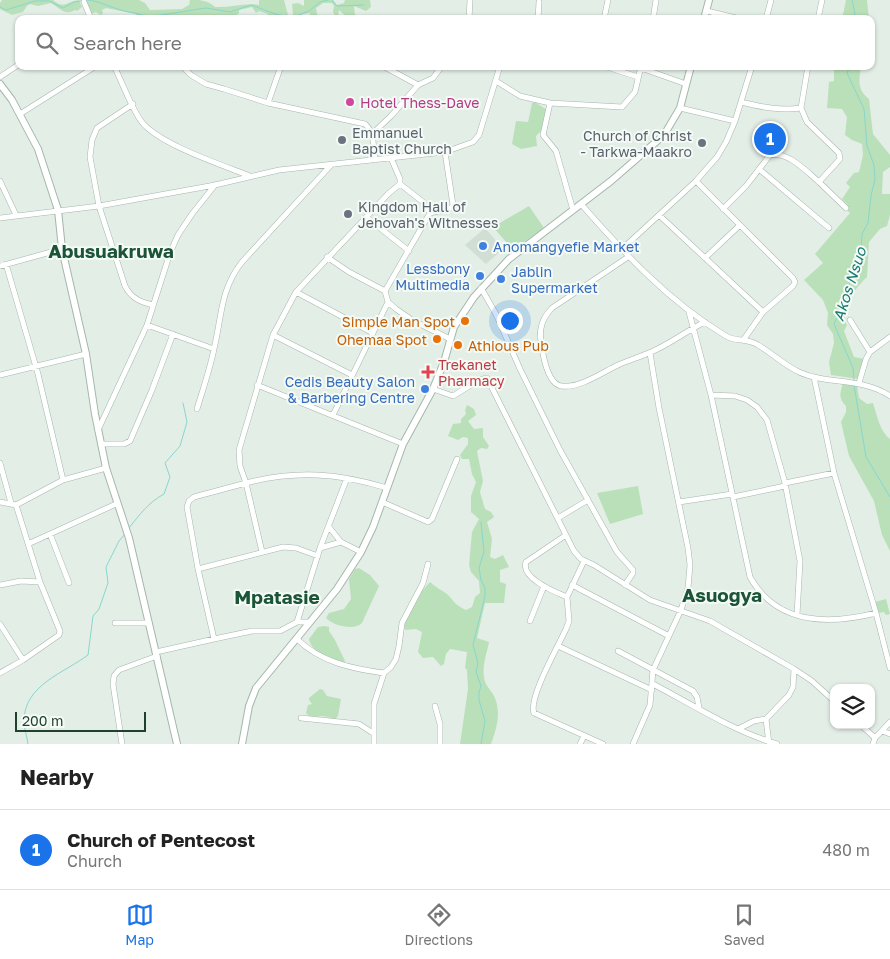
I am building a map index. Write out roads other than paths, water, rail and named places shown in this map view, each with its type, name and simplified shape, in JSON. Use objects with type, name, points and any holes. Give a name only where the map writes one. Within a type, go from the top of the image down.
[{"type":"street","points":[[469,15],[470,0]]},
{"type":"street","points":[[605,15],[608,0]]},
{"type":"street","points":[[654,15],[656,0]]},
{"type":"street","points":[[706,15],[710,0]]},
{"type":"street","points":[[767,15],[771,0]]},
{"type":"street","points":[[819,15],[822,0]]},
{"type":"street","points":[[538,15],[539,1]]},
{"type":"street","points":[[84,2],[89,15]]},
{"type":"street","points":[[707,12],[722,15]]},
{"type":"street","points":[[0,77],[15,67]]},
{"type":"street","points":[[20,114],[90,70]]},
{"type":"street","points":[[116,70],[142,122],[160,137],[199,156],[250,177]]},
{"type":"street","points":[[186,70],[206,84],[268,103],[359,122],[370,128],[375,160]]},
{"type":"street","points":[[268,103],[280,70]]},
{"type":"street","points":[[390,70],[418,85]]},
{"type":"street","points":[[372,134],[391,116],[418,85],[433,78],[439,70]]},
{"type":"street","points":[[0,218],[100,206],[215,185],[279,170],[445,152],[473,142],[479,135],[499,70]]},
{"type":"street","points":[[616,70],[638,77]]},
{"type":"street","points":[[496,81],[520,96],[550,103],[622,107],[635,92],[640,70]]},
{"type":"street","points":[[649,70],[686,84]]},
{"type":"street","points":[[242,744],[249,706],[256,688],[337,589],[361,552],[403,444],[433,389],[444,362],[450,339],[463,312],[481,288],[509,260],[664,136],[680,108],[690,70]]},
{"type":"street","points":[[621,250],[696,181],[717,157],[726,142],[735,120],[751,70]]},
{"type":"street","points":[[807,70],[801,108],[807,122],[840,156],[819,182]]},
{"type":"street","points":[[0,84],[20,114],[38,149],[58,210],[62,249],[86,354],[106,468],[116,504],[129,538],[177,744]]},
{"type":"street","points":[[741,102],[768,108],[790,110],[801,108]]},
{"type":"street","points":[[550,103],[543,135],[556,151],[573,210]]},
{"type":"street","points":[[133,104],[97,128],[92,140],[90,157],[100,206],[128,290],[139,301],[153,305]]},
{"type":"street","points":[[680,108],[735,120]]},
{"type":"street","points":[[385,292],[430,213],[451,208],[453,205],[445,152]]},
{"type":"street","points":[[724,209],[770,155],[782,155],[802,167],[846,208]]},
{"type":"street","points":[[391,158],[400,179],[400,184],[423,202],[430,213]]},
{"type":"street","points":[[197,409],[214,349],[225,292],[235,271],[331,164]]},
{"type":"street","points":[[759,169],[829,228]]},
{"type":"street","points":[[0,181],[16,216]]},
{"type":"street","points":[[696,181],[793,278],[793,286],[763,312],[744,339]]},
{"type":"street","points":[[262,552],[246,482],[240,466],[239,450],[273,335],[296,292],[327,257],[400,184]]},
{"type":"street","points":[[98,431],[147,325],[170,253],[178,236],[192,214],[215,185]]},
{"type":"street","points":[[581,204],[628,257],[689,312],[728,337],[744,339],[760,346],[798,372],[814,377],[858,383],[890,396]]},
{"type":"street","points":[[659,215],[763,312]]},
{"type":"street","points":[[366,217],[409,251]]},
{"type":"street","points":[[705,258],[740,225]]},
{"type":"street","points":[[0,266],[62,249]]},
{"type":"street","points":[[327,257],[385,292],[388,302],[412,320],[450,339]]},
{"type":"street","points":[[628,257],[552,308],[544,316],[540,324],[541,346],[553,381],[561,386],[584,382],[618,365],[650,353],[705,322]]},
{"type":"street","points":[[6,264],[36,367],[63,480]]},
{"type":"street","points":[[481,288],[496,314],[520,369],[556,442],[617,552],[633,570],[625,585]]},
{"type":"street","points":[[296,292],[373,333]]},
{"type":"street","points":[[333,415],[388,302]]},
{"type":"street","points":[[689,312],[711,395],[750,577],[758,590],[777,606],[809,619],[825,620],[859,617],[876,613]]},
{"type":"street","points":[[850,320],[870,352]]},
{"type":"street","points":[[147,325],[214,349]]},
{"type":"street","points":[[101,444],[124,444],[130,441],[173,334]]},
{"type":"street","points":[[273,335],[352,374]]},
{"type":"street","points":[[858,383],[870,352],[890,337]]},
{"type":"street","points":[[633,744],[650,704],[654,670],[681,610],[688,588],[690,565],[680,502],[661,417],[650,353]]},
{"type":"street","points":[[0,375],[86,354]]},
{"type":"street","points":[[814,377],[834,473],[876,613],[890,668]]},
{"type":"street","points":[[433,389],[453,396],[479,380],[487,378],[574,551],[581,559],[650,600],[710,621],[794,669],[812,681],[830,697]]},
{"type":"street","points":[[257,385],[403,444]]},
{"type":"street","points":[[711,395],[735,396],[747,400],[757,407],[767,420],[785,484],[800,562],[797,615]]},
{"type":"street","points":[[382,502],[428,522],[432,519],[457,459]]},
{"type":"street","points":[[0,463],[40,582],[60,633],[23,660],[0,673]]},
{"type":"street","points":[[0,502],[14,504],[63,480],[106,468]]},
{"type":"street","points":[[680,502],[732,495],[834,473]]},
{"type":"street","points":[[214,639],[198,568],[187,507],[189,501],[194,497],[246,482],[294,474],[347,478],[387,488]]},
{"type":"street","points":[[297,622],[320,548],[347,478]]},
{"type":"street","points":[[558,518],[588,500]]},
{"type":"street","points":[[28,544],[116,504]]},
{"type":"street","points":[[329,527],[341,542],[361,552]]},
{"type":"street","points":[[50,534],[69,583]]},
{"type":"street","points":[[566,535],[526,562],[525,566],[527,572],[544,586],[567,597]]},
{"type":"street","points":[[320,548],[341,542]]},
{"type":"street","points":[[198,568],[289,547],[318,556]]},
{"type":"street","points":[[584,560],[567,597],[569,621],[535,696],[532,710],[534,713],[603,744]]},
{"type":"street","points":[[374,744],[374,704],[384,674],[396,658],[402,623],[423,583],[428,564]]},
{"type":"street","points":[[0,585],[21,581],[40,582]]},
{"type":"street","points":[[572,585],[670,636]]},
{"type":"street","points":[[530,621],[544,586]]},
{"type":"street","points":[[122,744],[113,684],[114,676],[119,670],[157,654],[214,639],[252,631],[280,631],[297,622],[309,622]]},
{"type":"street","points":[[115,623],[149,623]]},
{"type":"street","points":[[0,624],[23,660]]},
{"type":"street","points":[[297,639],[311,651],[342,665],[384,674]]},
{"type":"street","points":[[558,646],[699,708],[769,743],[777,744]]},
{"type":"street","points":[[618,651],[693,691],[697,697],[699,708]]},
{"type":"street","points":[[738,729],[754,720],[766,719],[789,695],[793,687],[794,669]]},
{"type":"street","points":[[435,706],[440,724],[440,744]]},
{"type":"street","points":[[301,718],[359,724],[374,733]]},
{"type":"street","points":[[766,719],[769,743]]},
{"type":"street","points":[[864,729],[874,741],[890,722]]},
{"type":"street","points":[[882,731],[890,734]]},
{"type":"street","points":[[580,744],[584,736]]},
{"type":"waterway","points":[[85,0],[141,15]]},
{"type":"waterway","points":[[299,15],[309,11],[320,2],[328,0]]},
{"type":"waterway","points":[[332,0],[337,6],[364,5]]},
{"type":"waterway","name":"Akos Nsuo","points":[[852,0],[855,15]]},
{"type":"waterway","points":[[0,7],[6,10],[35,1],[49,1],[63,8],[74,2],[81,1]]},
{"type":"waterway","points":[[161,15],[206,8],[230,12],[251,5],[278,15]]},
{"type":"waterway","name":"Akos Nsuo","points":[[848,70],[847,73],[864,109],[867,146],[874,165],[875,179],[868,223],[862,234],[861,250],[853,266],[845,303],[834,324],[853,368],[854,381]]},
{"type":"waterway","name":"Akos Nsuo","points":[[854,385],[866,457],[890,497]]},
{"type":"waterway","points":[[129,528],[149,505],[164,494],[170,477],[165,463],[180,446],[187,422],[183,403]]},
{"type":"waterway","points":[[481,522],[484,552],[479,568],[481,580],[485,588],[485,596],[473,645],[478,663],[476,672],[481,686],[479,700],[485,721],[481,744]]},
{"type":"waterway","points":[[28,744],[24,721],[26,709],[31,698],[47,681],[88,655],[93,616],[99,609],[108,583],[106,567],[119,541],[126,533]]},
{"type":"place","name":"Hotel Thess-Dave","points":[[350,102]]},
{"type":"place","name":"Church of Pentecost","points":[[770,139]]},
{"type":"place","name":"Emmanuel Baptist Church","points":[[342,140]]},
{"type":"place","name":"Church of Christ - Tarkwa-Maakro","points":[[702,143]]},
{"type":"place","name":"Kingdom Hall of Jehovah's Witnesses","points":[[348,214]]},
{"type":"place","name":"Anomangyefie Market","points":[[483,246]]},
{"type":"place","name":"Lessbony Multimedia","points":[[480,276]]},
{"type":"place","name":"Jablin Supermarket","points":[[501,279]]},
{"type":"place","name":"Simple Man Spot","points":[[465,321]]},
{"type":"place","name":"Ohemaa Spot","points":[[437,339]]},
{"type":"place","name":"Athious Pub","points":[[458,345]]},
{"type":"place","name":"Trekanet Pharmacy","points":[[428,372]]},
{"type":"place","name":"Cedis Beauty Salon & Barbering Centre","points":[[425,389]]},
{"type":"district","name":"Abusuakruwa","points":[[111,250]]},
{"type":"district","name":"Asuogya","points":[[722,594]]},
{"type":"district","name":"Mpatasie","points":[[277,596]]}]
